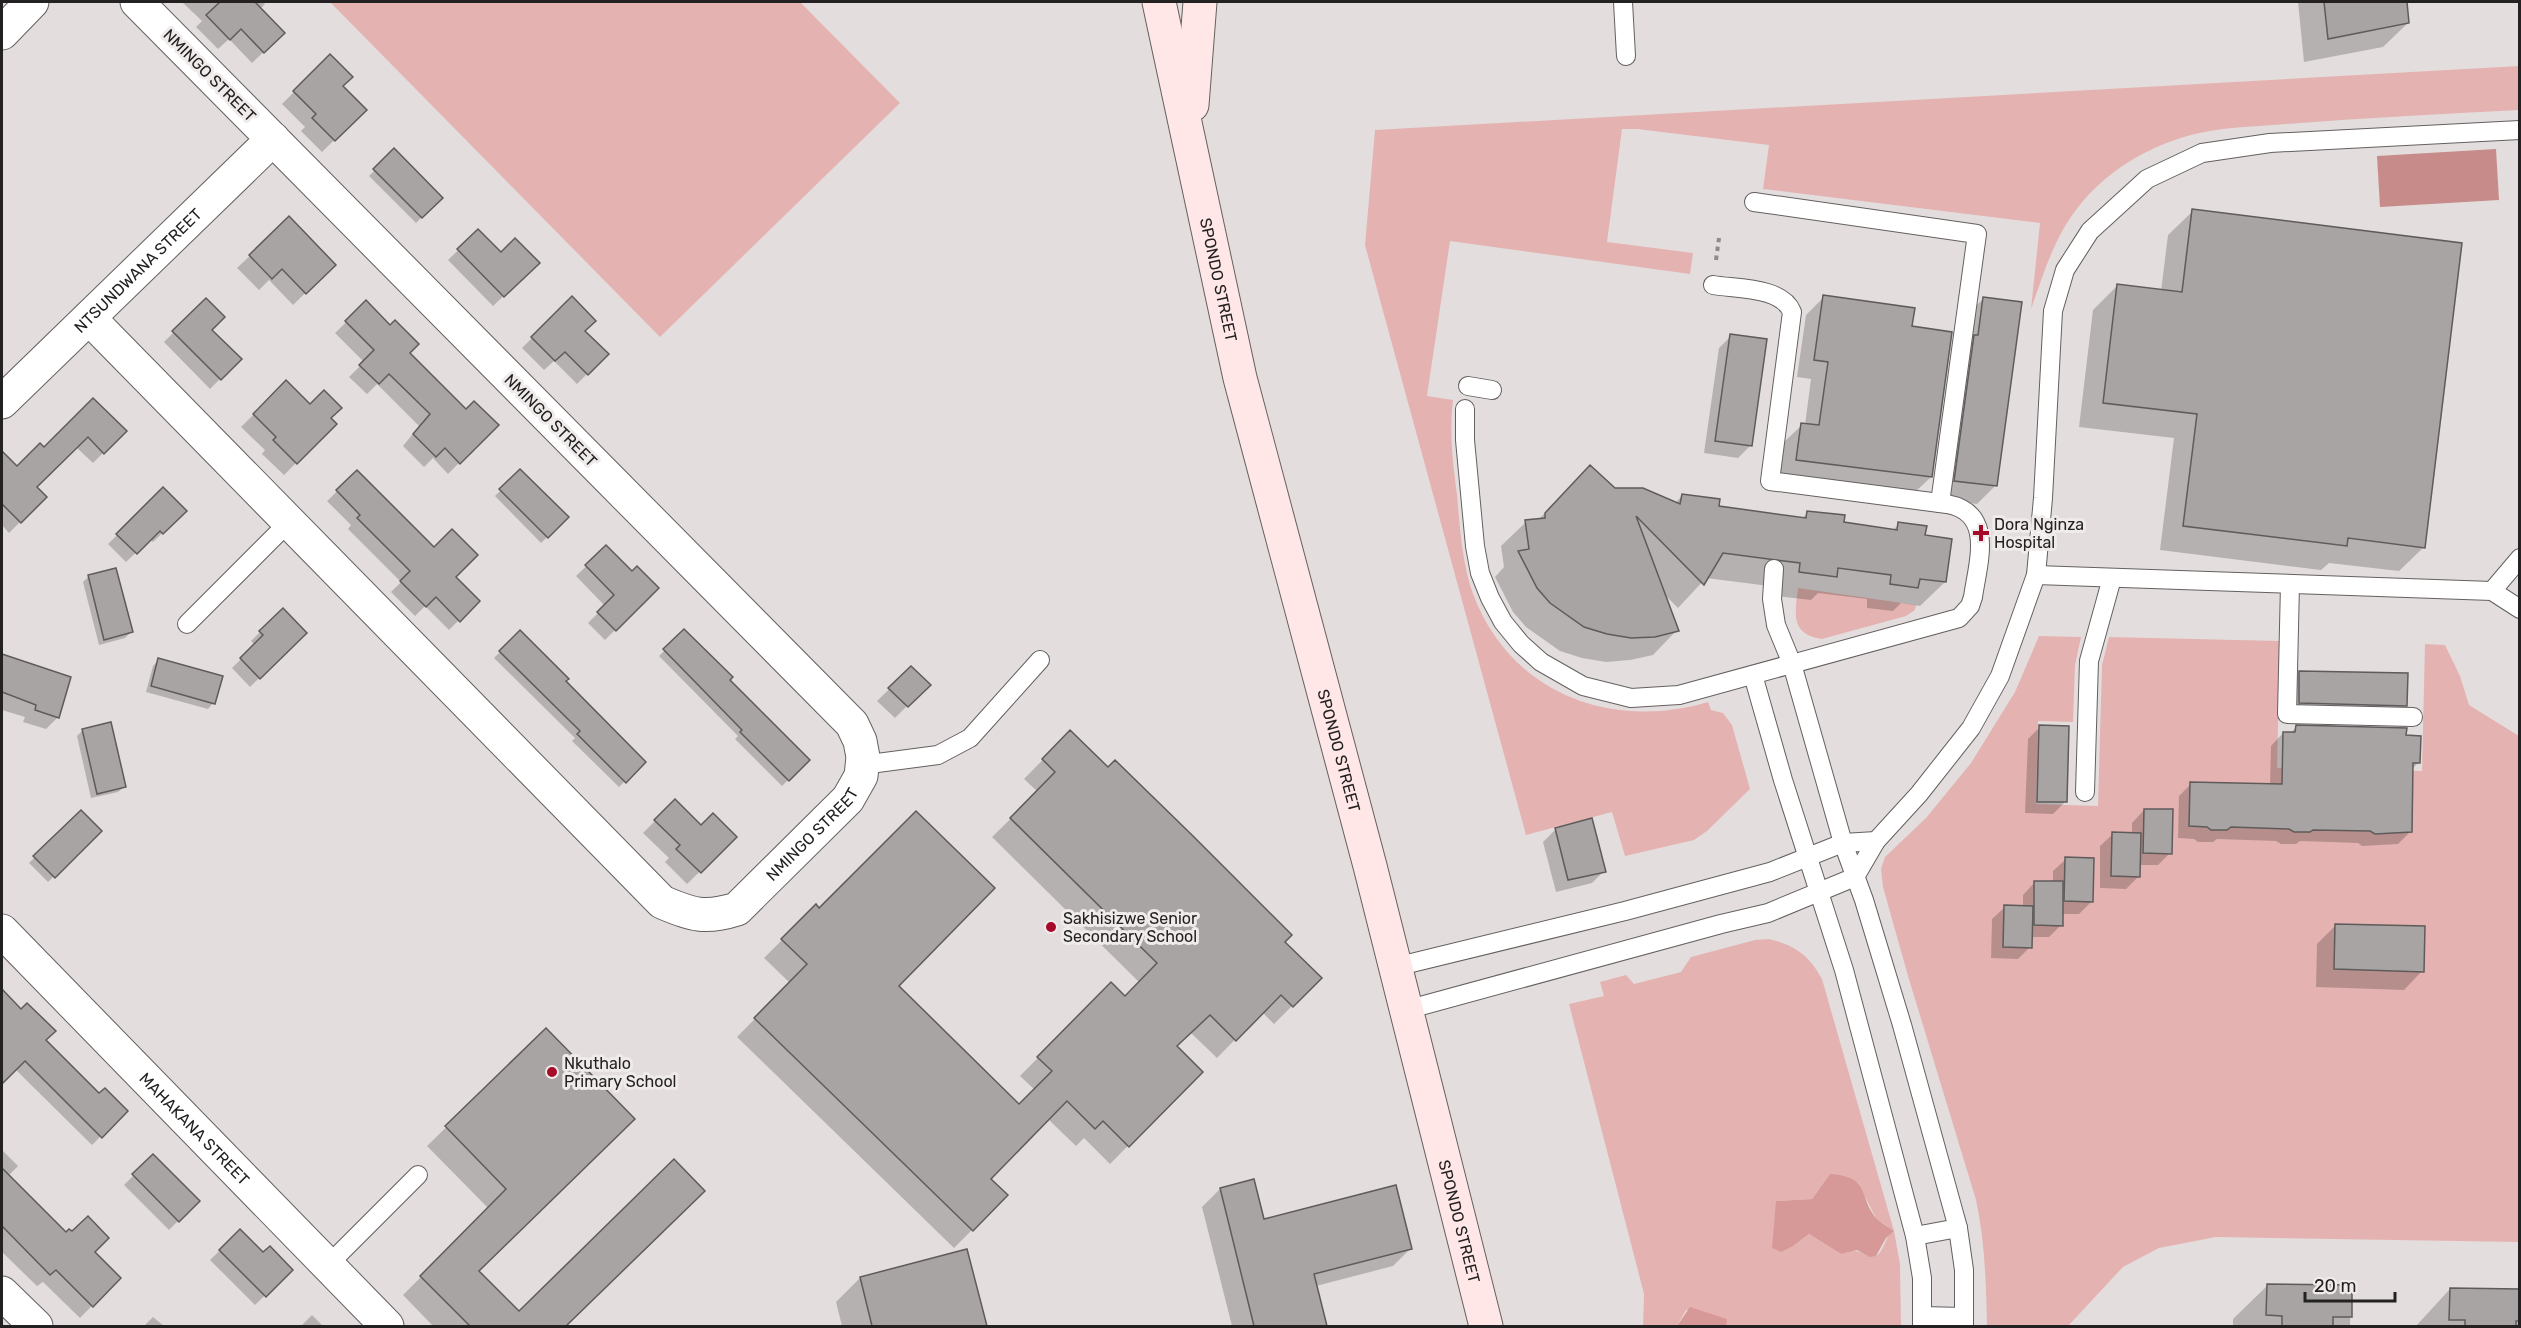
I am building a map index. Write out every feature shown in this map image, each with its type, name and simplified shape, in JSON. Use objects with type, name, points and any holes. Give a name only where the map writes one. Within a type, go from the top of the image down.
[{"type":"main road","name":"SPONDO STREET","points":[[1159,2],[1240,378],[1395,967],[1486,1326]]},
{"type":"main road","name":"SPONDO STREET","points":[[1194,173],[1192,99],[1200,2]]},
{"type":"street","points":[[2,33],[32,2]]},
{"type":"street","name":"NMINGO STREET","points":[[89,318],[662,902],[691,915],[716,916],[737,909],[848,799],[861,776],[862,765],[860,741],[852,724],[137,2]]},
{"type":"street","name":"NTSUNDWANA STREET","points":[[2,402],[273,139]]},
{"type":"street","name":"MAHAKANA STREET","points":[[2,931],[387,1326]]},
{"type":"street","points":[[2,1293],[36,1326]]},
{"type":"lane","points":[[1623,2],[1626,56]]},
{"type":"lane","points":[[1406,1010],[1768,913],[1855,877],[1876,841],[1919,794],[1971,728],[2000,676],[2036,575],[2043,498],[2053,312],[2065,270],[2090,231],[2147,179],[2202,153],[2270,143],[2520,130]]},
{"type":"lane","points":[[1754,202],[1977,234],[1940,503]]},
{"type":"lane","points":[[1465,409],[1465,440],[1475,546],[1480,573],[1490,598],[1503,622],[1521,644],[1561,675],[1583,686],[1630,698],[1679,695],[1959,618],[1965,613],[1973,597],[1981,538],[1971,515],[1964,509],[1940,503],[1770,481],[1792,312],[1783,298],[1773,294],[1713,285]]},
{"type":"lane","points":[[1468,386],[1492,390]]},
{"type":"lane","points":[[187,624],[289,522]]},
{"type":"lane","points":[[2492,591],[2520,558]]},
{"type":"lane","points":[[1753,675],[1807,857],[1844,970],[1915,1236],[1922,1278],[1922,1321],[1964,1322],[1965,1270],[1958,1228],[1902,1025],[1843,843],[1792,664],[1776,625],[1772,599],[1774,569]]},
{"type":"lane","points":[[2036,575],[2492,591],[2520,609]]},
{"type":"lane","points":[[2085,792],[2089,662],[2112,578]]},
{"type":"lane","points":[[2290,584],[2287,714],[2413,717]]},
{"type":"lane","points":[[862,765],[939,755],[970,738],[1040,660]]},
{"type":"lane","points":[[1395,967],[1625,911],[1770,872],[1843,843],[1876,841]]},
{"type":"lane","points":[[328,1265],[418,1174]]},
{"type":"lane","points":[[1915,1236],[1958,1228]]},
{"type":"shaded area","points":[[330,2],[800,2],[900,103],[660,337]]},
{"type":"shaded area","points":[[2519,66],[2519,110],[2230,128],[2202,132],[2147,151],[2122,166],[2099,184],[2070,218],[2056,243],[2031,309],[2040,223],[1763,189],[1769,145],[1637,129],[1622,129],[1607,242],[1693,253],[1690,274],[1450,241],[1427,396],[1453,400],[1452,448],[1464,558],[1473,594],[1490,628],[1512,657],[1538,679],[1568,696],[1601,707],[1636,711],[1672,710],[1708,702],[1711,710],[1723,713],[1732,725],[1750,789],[1707,831],[1694,840],[1625,856],[1612,812],[1526,835],[1365,245],[1375,130]]},
{"type":"shaded area","points":[[2496,149],[2499,200],[2380,207],[2377,156]]},
{"type":"shaded area","points":[[1798,588],[1916,605],[1915,610],[1906,616],[1822,639],[1804,633],[1800,628],[1796,614]]},
{"type":"shaded area","points":[[2039,636],[2081,637],[2075,665],[2073,722],[2038,721],[2036,804],[2098,806],[2102,665],[2109,637],[2280,641],[2277,768],[2422,771],[2425,644],[2445,645],[2460,676],[2469,705],[2519,736],[2519,1242],[2216,1237],[2159,1248],[2123,1267],[2068,1326],[1987,1326],[1983,1247],[1976,1200],[1908,976],[1883,887],[1881,869],[1885,857],[1926,818],[1971,763],[2015,692]]},
{"type":"shaded area","points":[[1769,939],[1794,948],[1807,958],[1822,979],[1894,1231],[1900,1264],[1901,1326],[1726,1326],[1726,1319],[1686,1310],[1677,1326],[1643,1326],[1644,1294],[1569,1004],[1604,996],[1600,982],[1626,975],[1634,984],[1681,972],[1691,957],[1755,940]],"holes":[[[1830,1174],[1858,1183],[1877,1220],[1893,1230],[1878,1254],[1872,1256],[1858,1251],[1841,1254],[1809,1234],[1793,1246],[1776,1201],[1812,1199]]]},
{"type":"shaded area","points":[[1830,1174],[1853,1179],[1859,1184],[1872,1212],[1894,1231],[1886,1238],[1876,1256],[1870,1257],[1857,1250],[1841,1254],[1809,1234],[1781,1252],[1772,1248],[1776,1201],[1812,1199]]},
{"type":"shaded area","points":[[1690,1307],[1727,1319],[1726,1326],[1677,1326]]},
{"type":"building","points":[[220,2],[255,2],[285,33],[264,53],[241,29],[230,40],[206,15]]},
{"type":"building","points":[[2324,2],[2407,2],[2409,23],[2328,39]]},
{"type":"building","points":[[330,54],[353,77],[343,86],[367,110],[335,141],[312,118],[316,114],[293,91]]},
{"type":"building","points":[[394,148],[443,198],[422,218],[373,169]]},
{"type":"building","points":[[2192,209],[2462,243],[2425,548],[2348,538],[2347,546],[2183,526],[2197,414],[2103,403],[2117,284],[2182,292]]},
{"type":"building","points":[[289,216],[336,265],[306,294],[282,269],[272,279],[249,255]]},
{"type":"building","points":[[478,229],[501,252],[515,238],[540,263],[504,297],[457,249]]},
{"type":"building","points":[[1823,295],[1915,308],[1912,326],[1952,332],[1932,477],[1796,460],[1801,423],[1819,425],[1828,362],[1814,360]]},
{"type":"building","points":[[572,296],[596,321],[585,331],[609,354],[588,375],[565,352],[555,361],[531,337]]},
{"type":"building","points":[[1983,297],[2022,302],[1997,486],[1954,481],[1974,335],[1978,335]]},
{"type":"building","points":[[206,298],[225,317],[212,330],[242,359],[221,380],[172,331]]},
{"type":"building","points":[[366,300],[390,325],[395,320],[419,344],[410,353],[466,409],[474,401],[499,425],[460,464],[445,448],[436,457],[413,434],[430,414],[389,374],[379,384],[359,365],[374,350],[345,321]]},
{"type":"building","points":[[1730,334],[1767,339],[1752,446],[1715,441]]},
{"type":"building","points":[[286,380],[310,404],[324,390],[342,408],[331,418],[337,424],[297,464],[273,440],[276,437],[253,414]]},
{"type":"building","points":[[93,398],[127,431],[104,454],[88,437],[37,487],[47,497],[21,523],[2,504],[2,451],[17,466],[40,443],[44,447]]},
{"type":"building","points":[[1590,465],[1615,488],[1643,488],[1680,504],[1682,494],[1720,499],[1719,506],[1806,518],[1807,511],[1845,515],[1844,522],[1897,530],[1898,522],[1927,526],[1925,535],[1952,539],[1946,582],[1920,579],[1918,588],[1890,584],[1891,575],[1838,568],[1837,577],[1799,572],[1800,563],[1723,553],[1704,585],[1636,516],[1679,631],[1655,637],[1631,638],[1584,627],[1550,603],[1537,588],[1518,551],[1529,549],[1525,520],[1545,518],[1545,513]]},
{"type":"building","points":[[520,469],[569,517],[548,538],[499,489]]},
{"type":"building","points":[[357,470],[434,547],[452,529],[478,555],[456,577],[480,601],[460,622],[436,597],[426,607],[400,581],[410,571],[357,518],[360,515],[336,490]]},
{"type":"building","points":[[163,487],[187,511],[163,534],[160,531],[137,554],[116,534]]},
{"type":"building","points":[[606,545],[632,571],[637,566],[659,588],[616,631],[597,612],[614,595],[585,565]]},
{"type":"building","points":[[116,568],[133,632],[104,640],[88,575]]},
{"type":"building","points":[[283,608],[307,633],[260,679],[240,658],[263,635],[259,631]]},
{"type":"building","points":[[684,629],[733,677],[730,680],[810,760],[789,781],[663,649]]},
{"type":"building","points":[[520,630],[569,679],[566,681],[646,762],[626,783],[577,734],[580,731],[499,651]]},
{"type":"building","points":[[2,654],[71,677],[59,718],[35,710],[36,705],[2,692]]},
{"type":"building","points":[[158,658],[223,676],[215,704],[151,686]]},
{"type":"building","points":[[911,666],[931,685],[908,707],[888,688]]},
{"type":"building","points":[[2299,671],[2408,673],[2407,706],[2299,703]]},
{"type":"building","points":[[111,722],[126,787],[97,794],[82,729]]},
{"type":"building","points":[[2039,725],[2069,726],[2067,802],[2037,802]]},
{"type":"building","points":[[2296,725],[2407,728],[2406,735],[2421,736],[2420,763],[2413,763],[2412,832],[2375,834],[2370,831],[2313,830],[2294,832],[2289,829],[2231,827],[2227,830],[2211,830],[2207,827],[2189,826],[2190,782],[2282,784],[2283,732],[2295,732]]},
{"type":"building","points":[[1070,730],[1108,767],[1115,760],[1192,835],[1292,935],[1285,942],[1322,978],[1293,1007],[1281,995],[1236,1041],[1210,1015],[1177,1046],[1203,1072],[1129,1147],[1103,1121],[1095,1129],[1067,1101],[991,1179],[1008,1195],[973,1231],[754,1018],[807,964],[781,939],[816,904],[819,908],[916,811],[995,888],[899,986],[1019,1104],[1052,1071],[1037,1057],[1111,982],[1125,996],[1157,963],[1010,818],[1055,772],[1042,759]]},
{"type":"building","points":[[675,799],[701,825],[713,813],[737,837],[701,873],[676,849],[680,845],[654,820]]},
{"type":"building","points":[[2144,809],[2173,809],[2172,854],[2143,853]]},
{"type":"building","points":[[81,810],[102,831],[55,878],[33,856]]},
{"type":"building","points":[[1592,818],[1606,872],[1568,880],[1555,828]]},
{"type":"building","points":[[2112,832],[2141,833],[2140,877],[2111,876]]},
{"type":"building","points":[[2065,857],[2094,858],[2093,902],[2064,901]]},
{"type":"building","points":[[2034,881],[2063,881],[2063,926],[2034,925]]},
{"type":"building","points":[[2004,905],[2033,906],[2032,948],[2003,947]]},
{"type":"building","points":[[2335,924],[2425,926],[2424,972],[2334,969]]},
{"type":"building","points":[[2,989],[21,1009],[27,1003],[56,1031],[46,1040],[99,1093],[105,1088],[128,1111],[102,1138],[25,1061],[2,1084]]},
{"type":"building","points":[[546,1028],[635,1119],[479,1271],[519,1311],[674,1159],[705,1191],[566,1326],[470,1326],[420,1276],[506,1189],[445,1126]]},
{"type":"building","points":[[153,1154],[200,1201],[179,1222],[132,1174]]},
{"type":"building","points":[[2,1168],[66,1232],[69,1229],[72,1231],[88,1216],[109,1238],[95,1252],[121,1278],[93,1307],[56,1270],[50,1275],[2,1226]]},
{"type":"building","points":[[1254,1179],[1264,1219],[1396,1185],[1412,1249],[1314,1274],[1327,1326],[1254,1326],[1220,1188]]},
{"type":"building","points":[[240,1229],[263,1252],[270,1246],[293,1270],[266,1297],[219,1250]]},
{"type":"building","points":[[967,1249],[987,1326],[872,1326],[860,1277]]},
{"type":"building","points":[[2267,1284],[2352,1285],[2352,1317],[2333,1317],[2333,1326],[2282,1326],[2282,1316],[2266,1315]]},
{"type":"building","points":[[2450,1288],[2520,1289],[2520,1321],[2516,1321],[2516,1326],[2465,1326],[2465,1320],[2449,1320]]},
{"type":"place","name":"Dora Nginza Hospital","points":[[1981,533]]},
{"type":"place","name":"Sakhisizwe Senior Secondary School","points":[[1051,927]]},
{"type":"place","name":"Nkuthalo Primary School","points":[[552,1072]]}]
